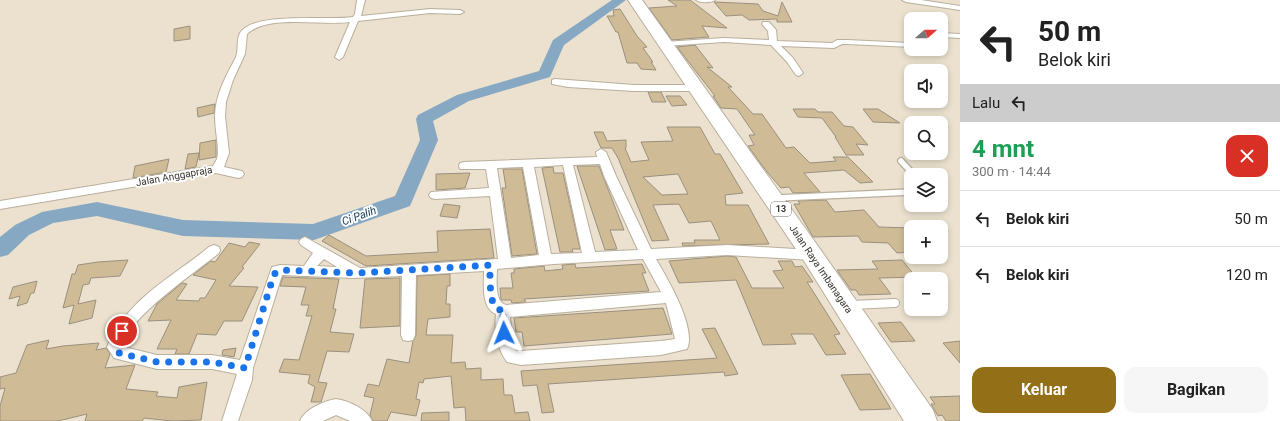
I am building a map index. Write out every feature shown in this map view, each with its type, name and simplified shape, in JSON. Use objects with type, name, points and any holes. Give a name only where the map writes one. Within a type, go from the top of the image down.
[{"type":"highway","name":"Jalan Raya Imbanagara","points":[[635,0],[664,44],[812,255],[922,421]]},
{"type":"street","points":[[339,57],[355,19],[359,14],[361,0]]},
{"type":"street","points":[[700,0],[711,0]]},
{"type":"street","points":[[906,0],[960,8]]},
{"type":"street","points":[[355,19],[430,11],[460,12]]},
{"type":"street","name":"Jalan Anggapraja","points":[[0,205],[216,169],[220,166],[224,158],[219,115],[234,66],[241,55],[241,39],[245,32],[257,25],[275,22],[355,19]]},
{"type":"street","points":[[766,24],[772,30],[773,43],[794,65],[799,73]]},
{"type":"street","points":[[948,35],[960,36]]},
{"type":"street","points":[[664,44],[724,40],[834,46],[840,42],[904,45]]},
{"type":"street","points":[[555,82],[634,88],[695,88]]},
{"type":"street","points":[[464,166],[566,161],[603,156],[647,254],[671,297],[683,340],[682,344],[661,348],[521,358],[512,357],[507,352],[504,333],[503,315],[506,311]]},
{"type":"street","points":[[566,161],[590,258]]},
{"type":"street","points":[[528,163],[546,260]]},
{"type":"street","points":[[492,164],[496,192],[498,264],[491,286],[494,304],[497,309],[506,311],[671,297]]},
{"type":"street","points":[[216,169],[238,174]]},
{"type":"street","points":[[435,195],[496,192]]},
{"type":"street","points":[[305,242],[358,273]]},
{"type":"street","points":[[214,250],[198,265],[147,301],[126,324],[117,338],[115,346],[119,353],[157,362],[212,362],[245,368]]},
{"type":"street","points":[[230,421],[244,380],[245,368],[274,274],[280,270],[358,273],[546,260],[727,250],[812,255]]},
{"type":"street","points":[[308,270],[313,261],[323,252]]},
{"type":"street","points":[[408,335],[410,269]]},
{"type":"street","points":[[308,421],[330,408],[339,407],[344,407],[364,421]]},
{"type":"lane","points":[[901,161],[908,168]]},
{"type":"lane","points":[[773,198],[904,192]]},
{"type":"lane","points":[[846,306],[895,303]]},
{"type":"building","points":[[668,0],[690,0],[727,28],[702,26],[709,37],[672,40],[649,8],[677,6]]},
{"type":"building","points":[[714,2],[758,4],[763,11],[778,16],[782,2],[792,22],[777,22],[777,19],[749,20],[742,15],[726,16]]},
{"type":"building","points":[[620,9],[637,36],[647,47],[643,48],[653,62],[651,62],[656,70],[641,69],[637,63],[627,63],[618,32],[616,32],[607,16],[614,16],[613,10]]},
{"type":"building","points":[[190,26],[190,39],[174,41],[174,29]]},
{"type":"building","points":[[695,45],[713,68],[707,67],[732,87],[728,87],[753,114],[762,114],[786,148],[794,147],[810,163],[836,161],[833,157],[848,157],[873,182],[860,183],[844,170],[804,173],[820,192],[793,193],[789,187],[781,188],[748,146],[754,145],[749,135],[755,135],[737,109],[721,108],[713,96],[715,96],[677,47]]},
{"type":"building","points":[[648,92],[661,92],[666,102],[652,102]]},
{"type":"building","points":[[666,96],[680,96],[687,105],[672,106]]},
{"type":"building","points":[[215,104],[214,113],[198,117],[197,108]]},
{"type":"building","points":[[793,109],[815,109],[818,112],[832,112],[844,126],[853,127],[868,145],[856,144],[864,155],[846,155],[836,137],[822,118],[798,117]]},
{"type":"building","points":[[863,109],[878,109],[900,123],[873,122]]},
{"type":"building","points":[[667,127],[700,127],[715,154],[720,154],[743,193],[725,195],[726,205],[748,205],[769,244],[683,246],[682,243],[695,243],[694,240],[720,240],[711,221],[689,223],[679,204],[653,205],[669,240],[652,241],[618,158],[612,148],[601,148],[594,132],[603,132],[607,141],[626,140],[625,148],[631,162],[649,160],[641,142],[673,141]],"holes":[[[678,174],[688,194],[662,195],[643,177]]]},
{"type":"building","points":[[216,140],[216,157],[199,160],[200,143]]},
{"type":"building","points":[[199,153],[196,167],[185,169],[188,154]]},
{"type":"building","points":[[169,159],[166,172],[133,178],[135,166]]},
{"type":"building","points":[[577,166],[599,166],[624,230],[610,230],[617,249],[605,250]]},
{"type":"building","points":[[553,167],[554,173],[563,173],[580,249],[572,249],[573,252],[560,252],[542,168]]},
{"type":"building","points":[[503,169],[522,169],[537,254],[512,256],[502,188],[506,188]]},
{"type":"building","points":[[470,173],[465,188],[436,190],[436,174]]},
{"type":"building","points":[[826,200],[835,212],[864,210],[879,227],[904,228],[904,252],[897,253],[888,243],[862,242],[858,236],[813,237],[794,204],[800,204],[798,201]]},
{"type":"building","points":[[444,204],[460,206],[457,218],[440,216]]},
{"type":"building","points":[[490,229],[494,258],[366,266],[322,241],[329,235],[366,256],[438,252],[437,231]]},
{"type":"building","points":[[249,242],[260,244],[242,267],[244,268],[229,286],[258,287],[242,321],[224,321],[216,335],[197,334],[189,354],[175,354],[177,349],[157,349],[171,320],[148,321],[157,304],[182,283],[187,284],[176,300],[199,301],[200,298],[205,298],[216,280],[193,275],[211,261],[215,262],[229,243],[245,247]]},
{"type":"building","points":[[727,256],[736,257],[752,288],[784,288],[773,271],[783,270],[778,261],[792,261],[795,267],[802,266],[813,282],[807,282],[840,334],[834,335],[846,354],[826,355],[813,334],[791,334],[796,344],[763,345],[736,280],[679,283],[669,261]]},
{"type":"building","points":[[128,260],[120,276],[91,278],[89,284],[83,285],[78,304],[96,300],[92,318],[69,324],[74,305],[63,308],[72,274],[75,274],[78,265]]},
{"type":"building","points":[[902,260],[912,272],[904,272],[904,277],[879,278],[891,294],[859,295],[856,290],[851,290],[837,270],[878,269],[872,261]]},
{"type":"building","points":[[575,264],[576,268],[642,264],[646,273],[642,273],[649,291],[524,299],[526,302],[512,303],[511,300],[501,300],[500,288],[513,288],[511,273],[514,273],[514,269],[544,266],[545,271],[563,269],[562,265]]},
{"type":"building","points":[[450,274],[450,286],[447,286],[446,304],[450,304],[450,317],[428,319],[426,335],[453,335],[451,363],[465,362],[466,369],[481,368],[481,380],[503,379],[504,395],[512,395],[515,413],[528,412],[530,421],[466,421],[465,407],[454,408],[451,376],[424,379],[423,383],[419,382],[416,399],[420,400],[416,416],[391,412],[387,421],[373,421],[370,415],[374,398],[364,396],[368,384],[379,386],[387,359],[409,363],[413,341],[416,335],[417,276]]},
{"type":"building","points":[[283,277],[339,279],[333,309],[336,309],[330,332],[354,334],[349,352],[327,351],[318,382],[327,383],[321,402],[311,402],[315,387],[308,383],[310,375],[279,372],[284,359],[299,360],[312,316],[306,316],[309,305],[301,305],[306,287],[280,286]]},
{"type":"building","points":[[400,278],[400,326],[360,328],[365,279]]},
{"type":"building","points":[[37,281],[34,293],[31,293],[27,303],[17,306],[20,296],[9,299],[13,287]]},
{"type":"building","points":[[663,308],[672,334],[524,346],[522,332],[516,332],[514,318]]},
{"type":"building","points":[[901,322],[915,341],[891,342],[878,323]]},
{"type":"building","points":[[715,328],[738,374],[725,376],[724,372],[548,384],[554,412],[542,413],[537,385],[523,386],[521,371],[717,358],[702,329]]},
{"type":"building","points":[[49,340],[46,349],[99,343],[96,350],[106,348],[110,354],[105,368],[135,365],[126,389],[158,392],[156,396],[177,398],[179,387],[207,382],[201,420],[172,421],[144,418],[142,421],[85,421],[87,414],[58,421],[0,421],[0,406],[5,388],[0,389],[0,377],[16,373],[27,345]]},
{"type":"building","points":[[960,341],[960,363],[943,343]]},
{"type":"building","points":[[236,348],[234,357],[222,355],[223,350]]},
{"type":"building","points":[[870,374],[891,409],[860,410],[841,375]]},
{"type":"building","points":[[960,396],[960,421],[946,421],[942,415],[938,416],[931,404],[935,404],[930,397]]},
{"type":"building","points":[[449,412],[449,421],[421,421],[422,413]]},
{"type":"waterway","name":"Ci Palih","points":[[0,249],[22,230],[49,217],[97,209],[183,228],[314,232],[403,201],[429,140],[424,119],[463,98],[545,74],[558,43],[620,0]]},
{"type":"route","points":[[122,331],[117,338],[115,346],[119,353],[157,362],[198,361],[245,368],[274,274],[277,271],[358,273],[419,268],[490,265],[494,304],[497,309],[506,311],[503,315],[504,333]]}]
